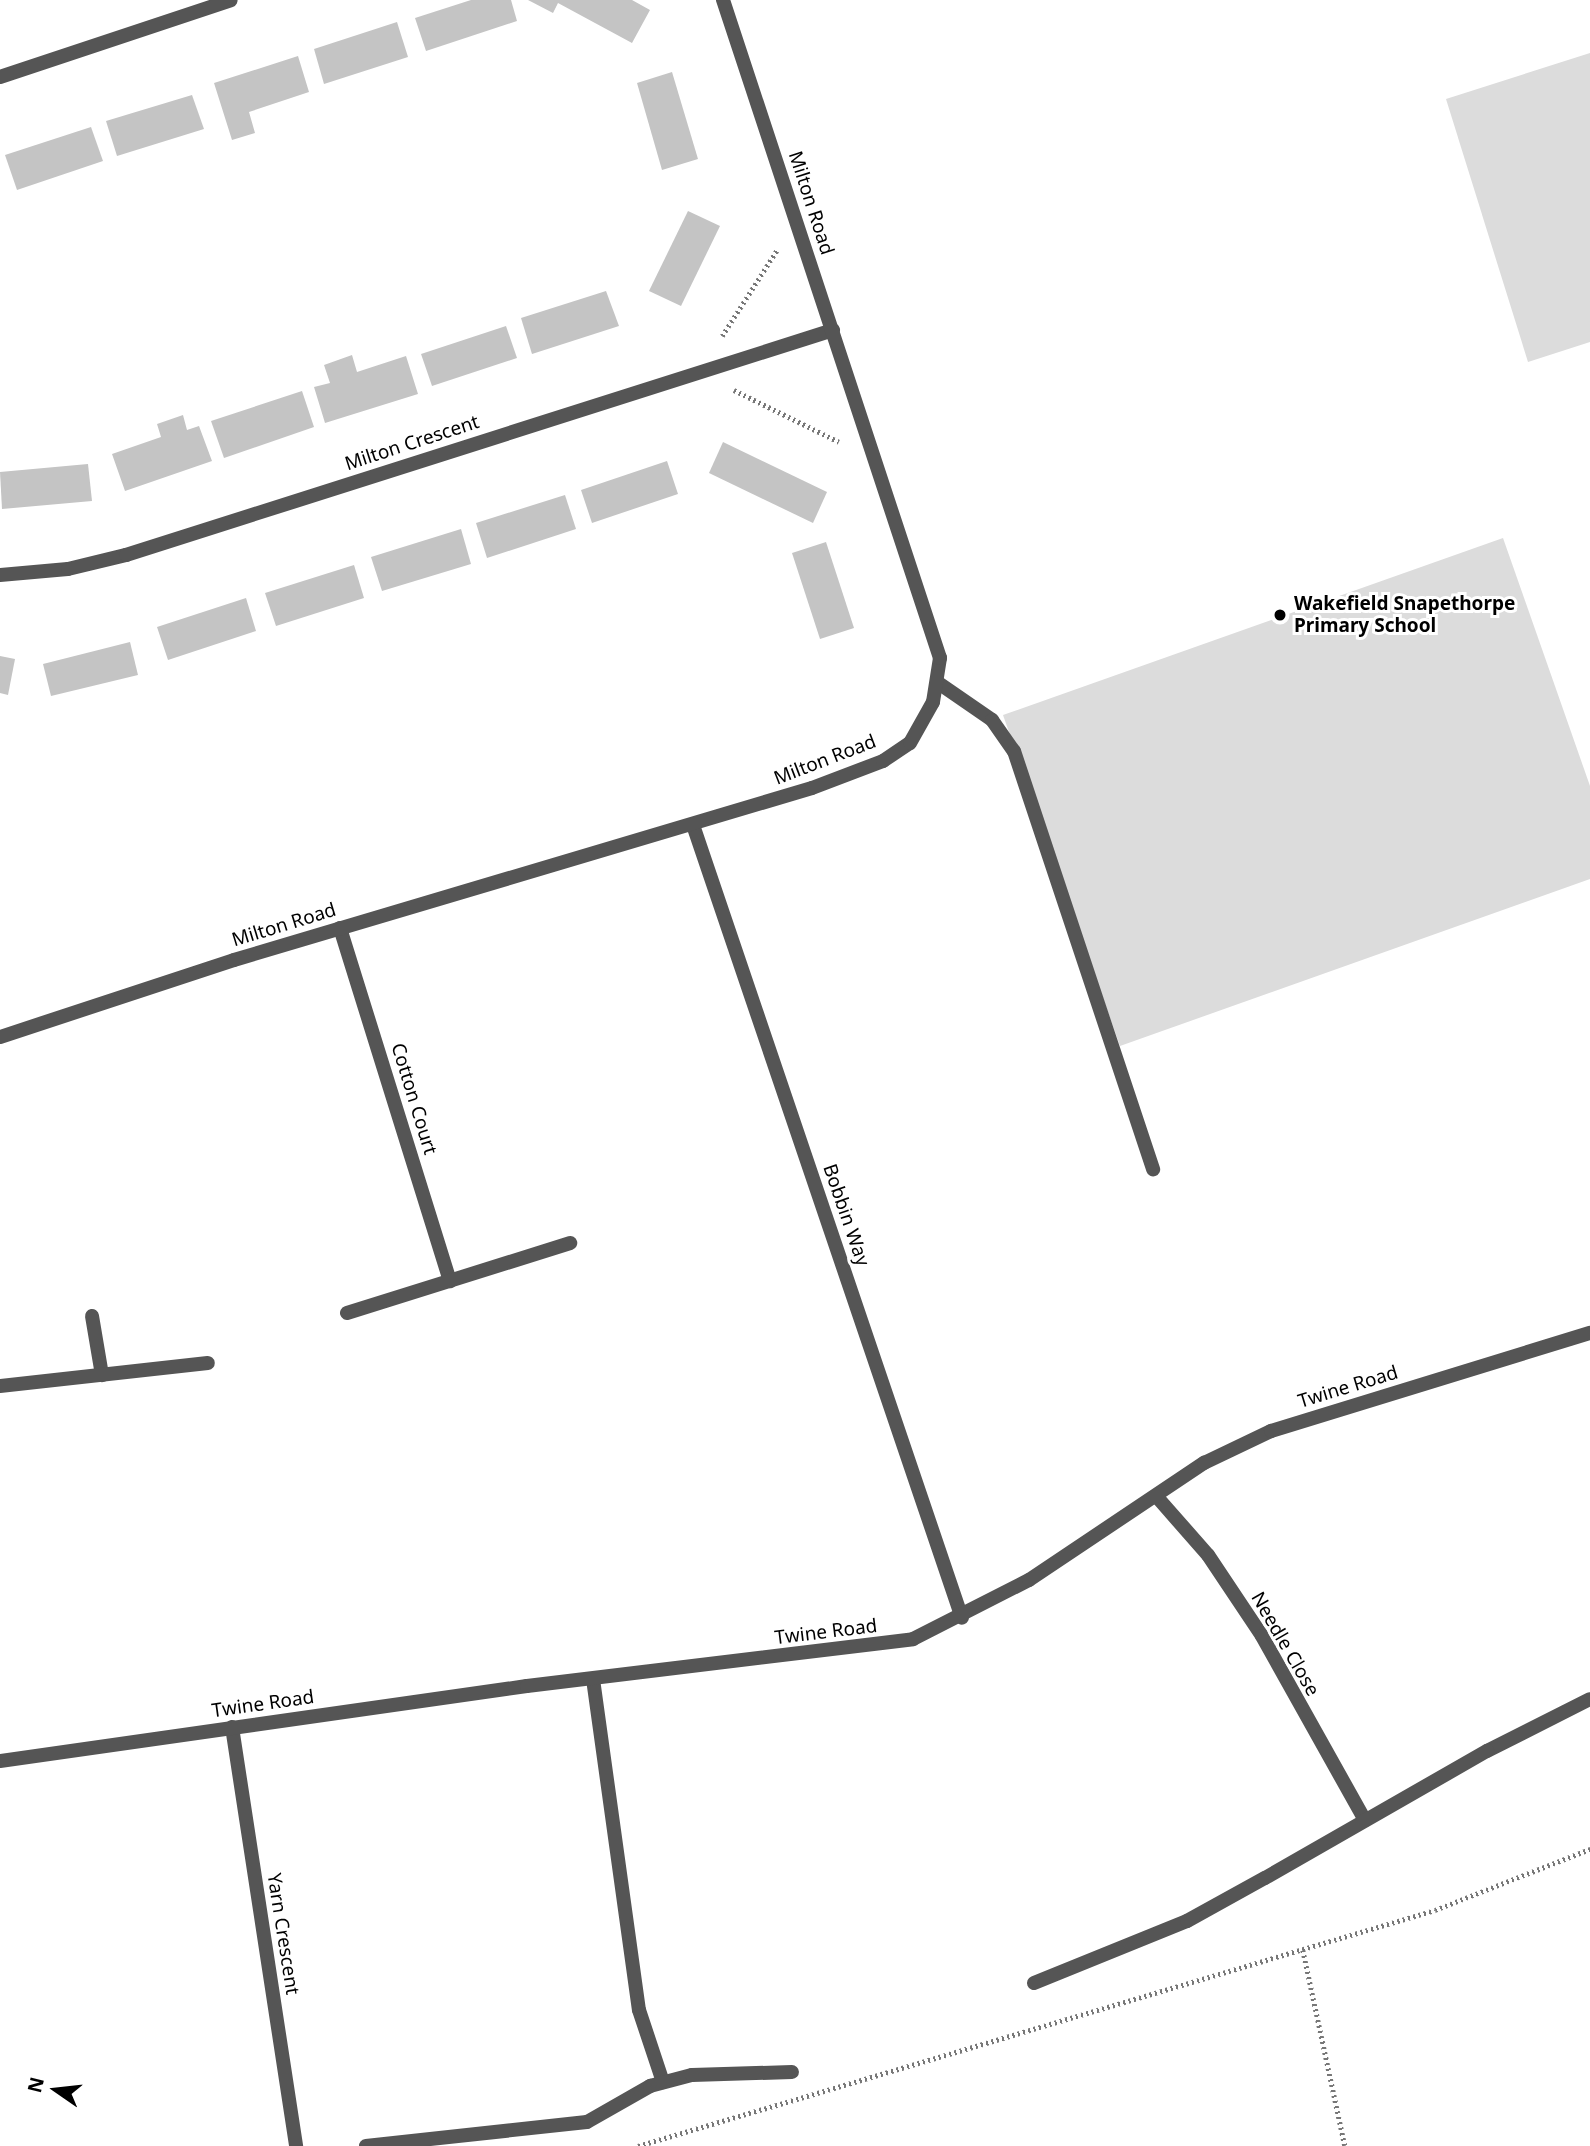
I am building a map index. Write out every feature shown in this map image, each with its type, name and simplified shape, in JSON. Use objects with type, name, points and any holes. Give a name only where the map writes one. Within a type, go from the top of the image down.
[{"type":"street","points":[[0,77],[231,0]]},
{"type":"street","name":"Milton Road","points":[[0,1037],[340,928],[693,825],[883,761],[910,743],[933,702],[940,657],[723,0]]},
{"type":"street","name":"Milton Crescent","points":[[0,575],[68,569],[126,555],[833,330]]},
{"type":"street","points":[[937,682],[992,720],[1014,751],[1153,1169]]},
{"type":"street","name":"Bobbin Way","points":[[693,825],[962,1618]]},
{"type":"street","name":"Cotton Court","points":[[340,928],[450,1281]]},
{"type":"street","points":[[347,1313],[570,1243]]},
{"type":"street","points":[[92,1316],[102,1375]]},
{"type":"street","name":"Twine Road","points":[[0,1761],[232,1727],[913,1639],[962,1618],[1157,1497],[1204,1463],[1271,1431],[1590,1333]]},
{"type":"street","points":[[0,1386],[208,1363]]},
{"type":"street","name":"Needle Close","points":[[1157,1497],[1208,1555],[1262,1636],[1365,1820]]},
{"type":"street","points":[[593,1679],[639,2010],[663,2082]]},
{"type":"street","points":[[1034,1983],[1187,1921],[1487,1751],[1590,1699]]},
{"type":"street","name":"Yarn Crescent","points":[[232,1727],[296,2146]]},
{"type":"street","points":[[366,2146],[587,2122],[663,2082],[692,2075],[792,2072]]},
{"type":"path","points":[[638,2146],[1435,1910],[1590,1849]]},
{"type":"path","points":[[1303,1950],[1345,2146]]},
{"type":"shaded area","points":[[1590,53],[1590,342],[1528,362],[1446,99]]},
{"type":"shaded area","points":[[1503,538],[1590,786],[1590,879],[1120,1046],[1003,715]]},
{"type":"building","points":[[471,0],[511,0],[517,21],[426,51],[415,18]]},
{"type":"building","points":[[528,0],[632,0],[650,10],[632,43],[558,3],[553,13]]},
{"type":"building","points":[[397,22],[408,57],[324,84],[314,49]]},
{"type":"building","points":[[298,56],[309,92],[249,112],[255,133],[232,140],[214,83]]},
{"type":"building","points":[[672,72],[698,159],[662,170],[637,83]]},
{"type":"building","points":[[192,95],[204,129],[117,156],[106,121]]},
{"type":"building","points":[[91,127],[103,161],[17,190],[5,155]]},
{"type":"building","points":[[688,211],[720,226],[681,306],[649,291]]},
{"type":"building","points":[[606,291],[619,326],[532,354],[521,318]]},
{"type":"building","points":[[506,326],[517,358],[432,386],[421,354]]},
{"type":"building","points":[[352,355],[357,372],[406,356],[418,394],[325,423],[314,387],[330,383],[324,365]]},
{"type":"building","points":[[302,391],[314,427],[224,458],[211,421]]},
{"type":"building","points":[[183,415],[187,430],[199,426],[212,461],[125,491],[112,454],[161,437],[157,424]]},
{"type":"building","points":[[723,442],[827,492],[813,523],[709,473]]},
{"type":"building","points":[[667,461],[678,494],[592,523],[581,490]]},
{"type":"building","points":[[88,464],[92,501],[2,509],[0,472]]},
{"type":"building","points":[[565,495],[576,529],[487,558],[476,523]]},
{"type":"building","points":[[461,529],[471,564],[382,591],[371,557]]},
{"type":"building","points":[[826,542],[854,628],[820,639],[792,553]]},
{"type":"building","points":[[354,565],[364,598],[276,626],[265,593]]},
{"type":"building","points":[[246,598],[256,631],[168,660],[157,627]]},
{"type":"building","points":[[130,642],[138,675],[51,696],[43,664]]},
{"type":"building","points":[[0,656],[15,659],[8,695],[0,693]]},
{"type":"place","name":"Wakefield Snapethorpe Primary School","points":[[1280,615]]}]
